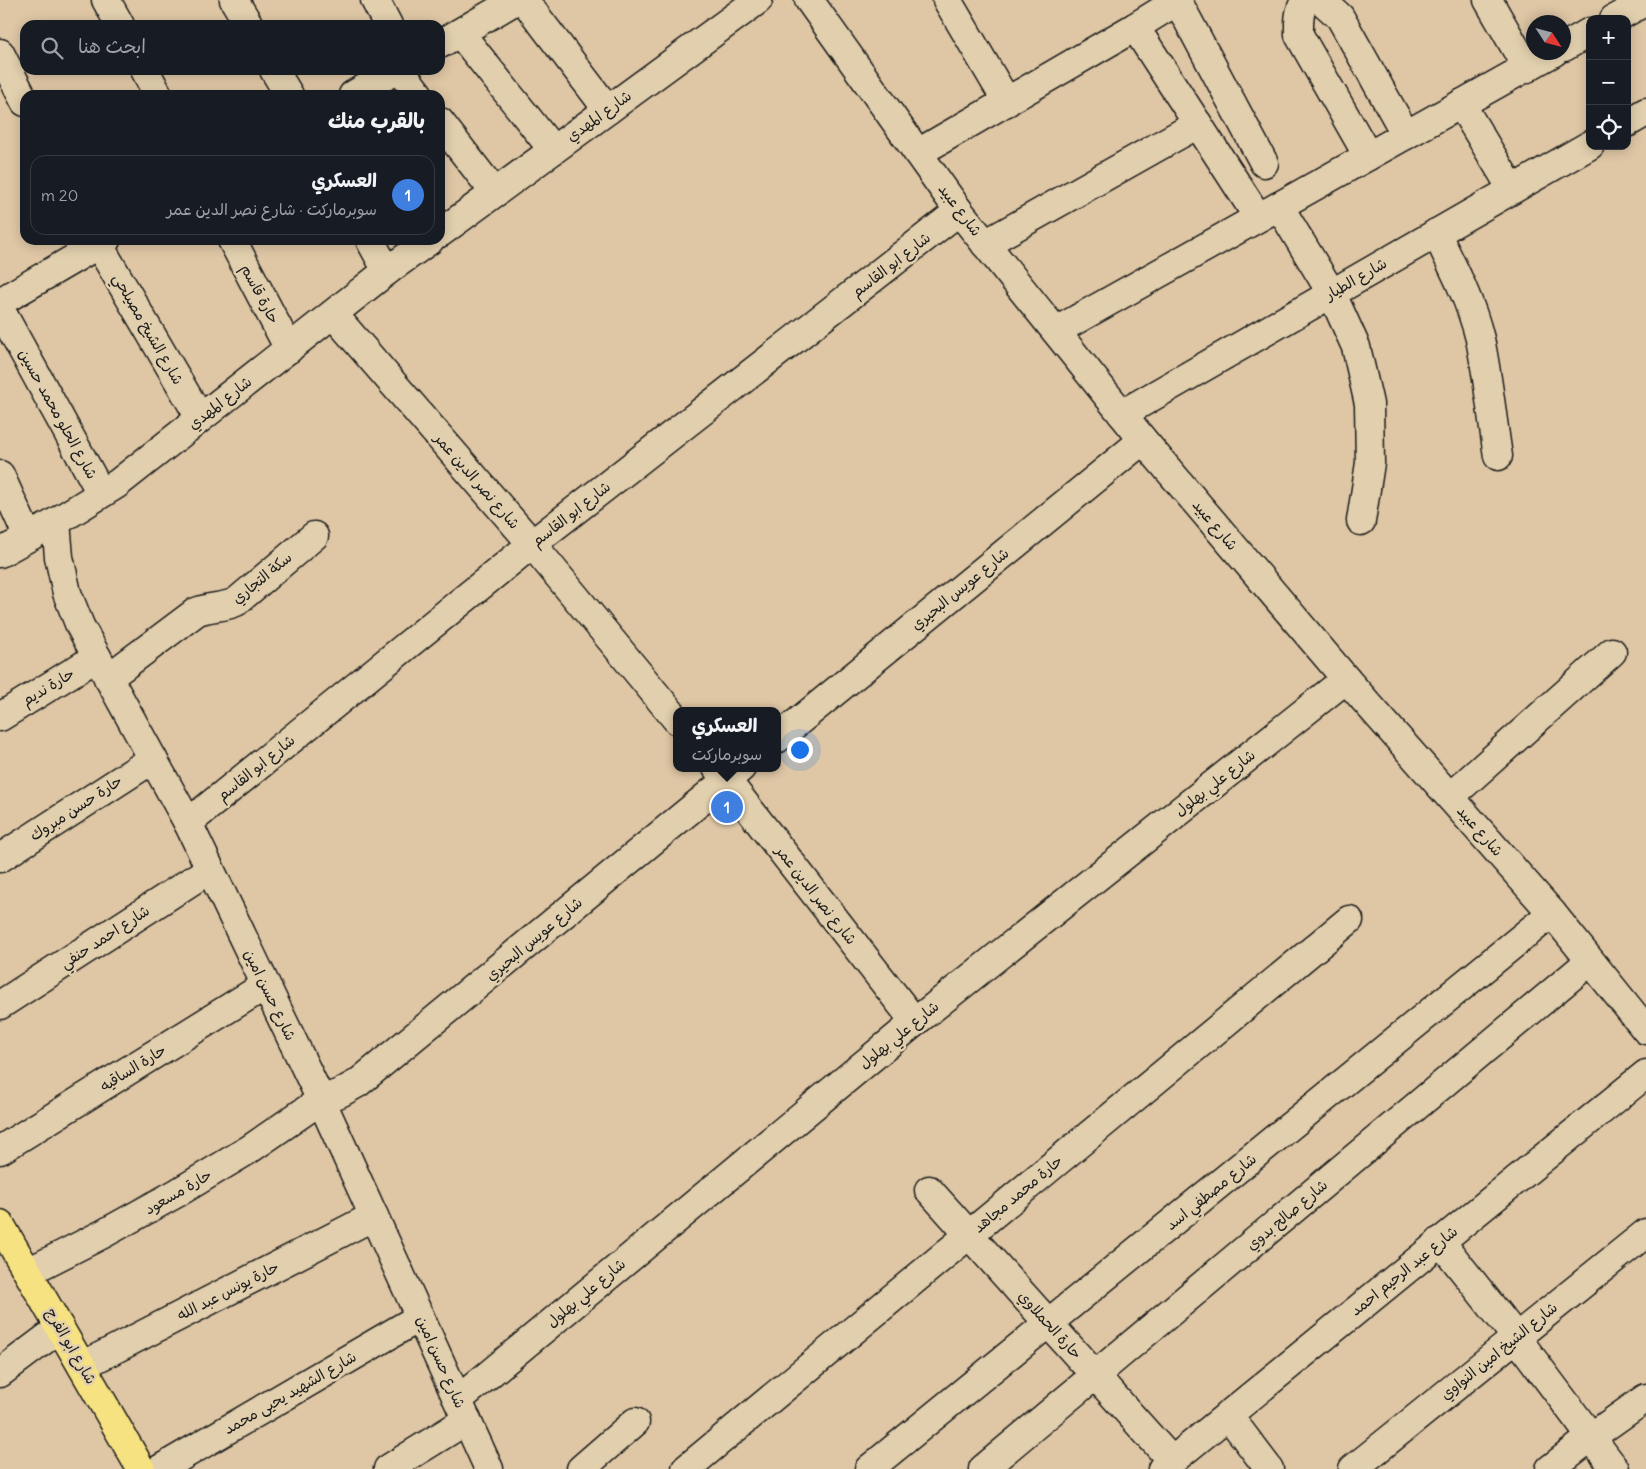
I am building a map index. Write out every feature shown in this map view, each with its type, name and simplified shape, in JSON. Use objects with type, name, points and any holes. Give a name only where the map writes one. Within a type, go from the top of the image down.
[{"type":"main road","name":"شارع ابو الفرج","points":[[0,1224],[141,1469]]},
{"type":"street","points":[[106,0],[117,20]]},
{"type":"street","points":[[234,0],[245,20]]},
{"type":"street","points":[[375,0],[385,20]]},
{"type":"street","points":[[516,0],[450,38],[553,150]]},
{"type":"street","points":[[524,0],[608,110]]},
{"type":"street","name":"شارع المهدي","points":[[445,229],[758,0]]},
{"type":"street","name":"شارع عبيد","points":[[809,0],[959,211],[1143,440],[1346,679],[1552,913],[1646,1030]]},
{"type":"street","points":[[947,0],[1007,102]]},
{"type":"street","points":[[918,153],[1135,27],[1177,0],[1264,163]]},
{"type":"street","points":[[1306,0],[1298,20],[1300,35],[1368,156]]},
{"type":"street","points":[[1321,0],[1340,17],[1406,135]]},
{"type":"street","points":[[1488,0],[1527,68]]},
{"type":"street","points":[[1135,27],[1198,124],[1332,294],[1356,347],[1369,404],[1370,463],[1361,521]]},
{"type":"street","points":[[1571,43],[1586,34]]},
{"type":"street","points":[[0,53],[20,92]]},
{"type":"street","points":[[1056,331],[1540,60]]},
{"type":"street","points":[[147,75],[155,90]]},
{"type":"street","points":[[277,75],[286,90]]},
{"type":"street","points":[[362,90],[387,75]]},
{"type":"street","points":[[404,75],[416,90]]},
{"type":"street","points":[[1461,104],[1512,189]]},
{"type":"street","points":[[1631,121],[1646,112]]},
{"type":"street","points":[[985,244],[1198,124]]},
{"type":"street","points":[[445,128],[495,193]]},
{"type":"street","name":"شارع الطيار","points":[[1122,414],[1586,147]]},
{"type":"street","name":"شارع ابو القاسم","points":[[188,823],[532,544],[959,211]]},
{"type":"street","points":[[1436,234],[1462,284],[1479,338],[1498,456]]},
{"type":"street","points":[[0,302],[95,245]]},
{"type":"street","name":"شارع الشيخ مصيلحي","points":[[102,245],[200,418]]},
{"type":"street","name":"حارة قاسم","points":[[235,245],[288,349]]},
{"type":"street","points":[[373,245],[387,271]]},
{"type":"street","name":"شارع المهدي","points":[[0,553],[56,522],[117,484],[387,271],[423,245]]},
{"type":"street","name":"شارع الحلو محمد حسين","points":[[0,309],[101,493]]},
{"type":"street","name":"شارع نصر الدين عمر","points":[[333,314],[532,544],[673,715]]},
{"type":"street","name":"شارع عويس البحيري","points":[[781,736],[1143,440]]},
{"type":"street","points":[[0,476],[28,537]]},
{"type":"street","name":"شارع حسن امين","points":[[56,522],[59,558],[67,592],[80,626],[188,823],[210,868],[321,1100],[489,1469]]},
{"type":"street","name":"سكة التجاري","points":[[102,668],[204,608],[227,606],[236,602],[314,536]]},
{"type":"street","points":[[1450,797],[1612,652]]},
{"type":"street","name":"حارة نديم","points":[[0,716],[102,668]]},
{"type":"street","name":"شارع علي بهلول","points":[[388,1469],[462,1410],[915,1022],[1346,679]]},
{"type":"street","name":"حارة حسن مبروك","points":[[0,858],[153,759]]},
{"type":"street","name":"شارع نصر الدين عمر","points":[[728,772],[915,1022]]},
{"type":"street","name":"شارع عويس البحيري","points":[[321,1100],[340,1093],[358,1083],[728,772]]},
{"type":"street","name":"شارع احمد حنفي","points":[[0,1005],[210,868]]},
{"type":"street","name":"شارع مصطفي اسد","points":[[869,1469],[1552,913]]},
{"type":"street","name":"حارة محمد مجاهد","points":[[686,1469],[1349,920]]},
{"type":"street","name":"شارع صالح بدوي","points":[[983,1469],[1590,960]]},
{"type":"street","name":"حارة الساقيه","points":[[0,1150],[266,985]]},
{"type":"street","name":"شارع عبد الرحيم احمد","points":[[1167,1465],[1646,1074]]},
{"type":"street","name":"حارة مسعود","points":[[28,1272],[103,1234],[177,1193],[250,1149],[321,1100]]},
{"type":"street","name":"حارة الحملاوي","points":[[929,1190],[1095,1376],[1167,1465]]},
{"type":"street","name":"حارة يونس عبد الله","points":[[82,1366],[374,1216]]},
{"type":"street","name":"شارع الشيخ امين النواوي","points":[[1353,1469],[1646,1232]]},
{"type":"street","points":[[1440,1242],[1516,1337],[1615,1469]]},
{"type":"street","name":"شارع الشهيد يحيى محمد","points":[[160,1469],[420,1317]]},
{"type":"street","points":[[0,1373],[60,1328]]},
{"type":"street","points":[[1550,1469],[1646,1398]]},
{"type":"street","points":[[1228,1414],[1269,1469]]},
{"type":"street","points":[[581,1469],[636,1422]]},
{"type":"place","name":"العسكري","points":[[727,807]]}]
